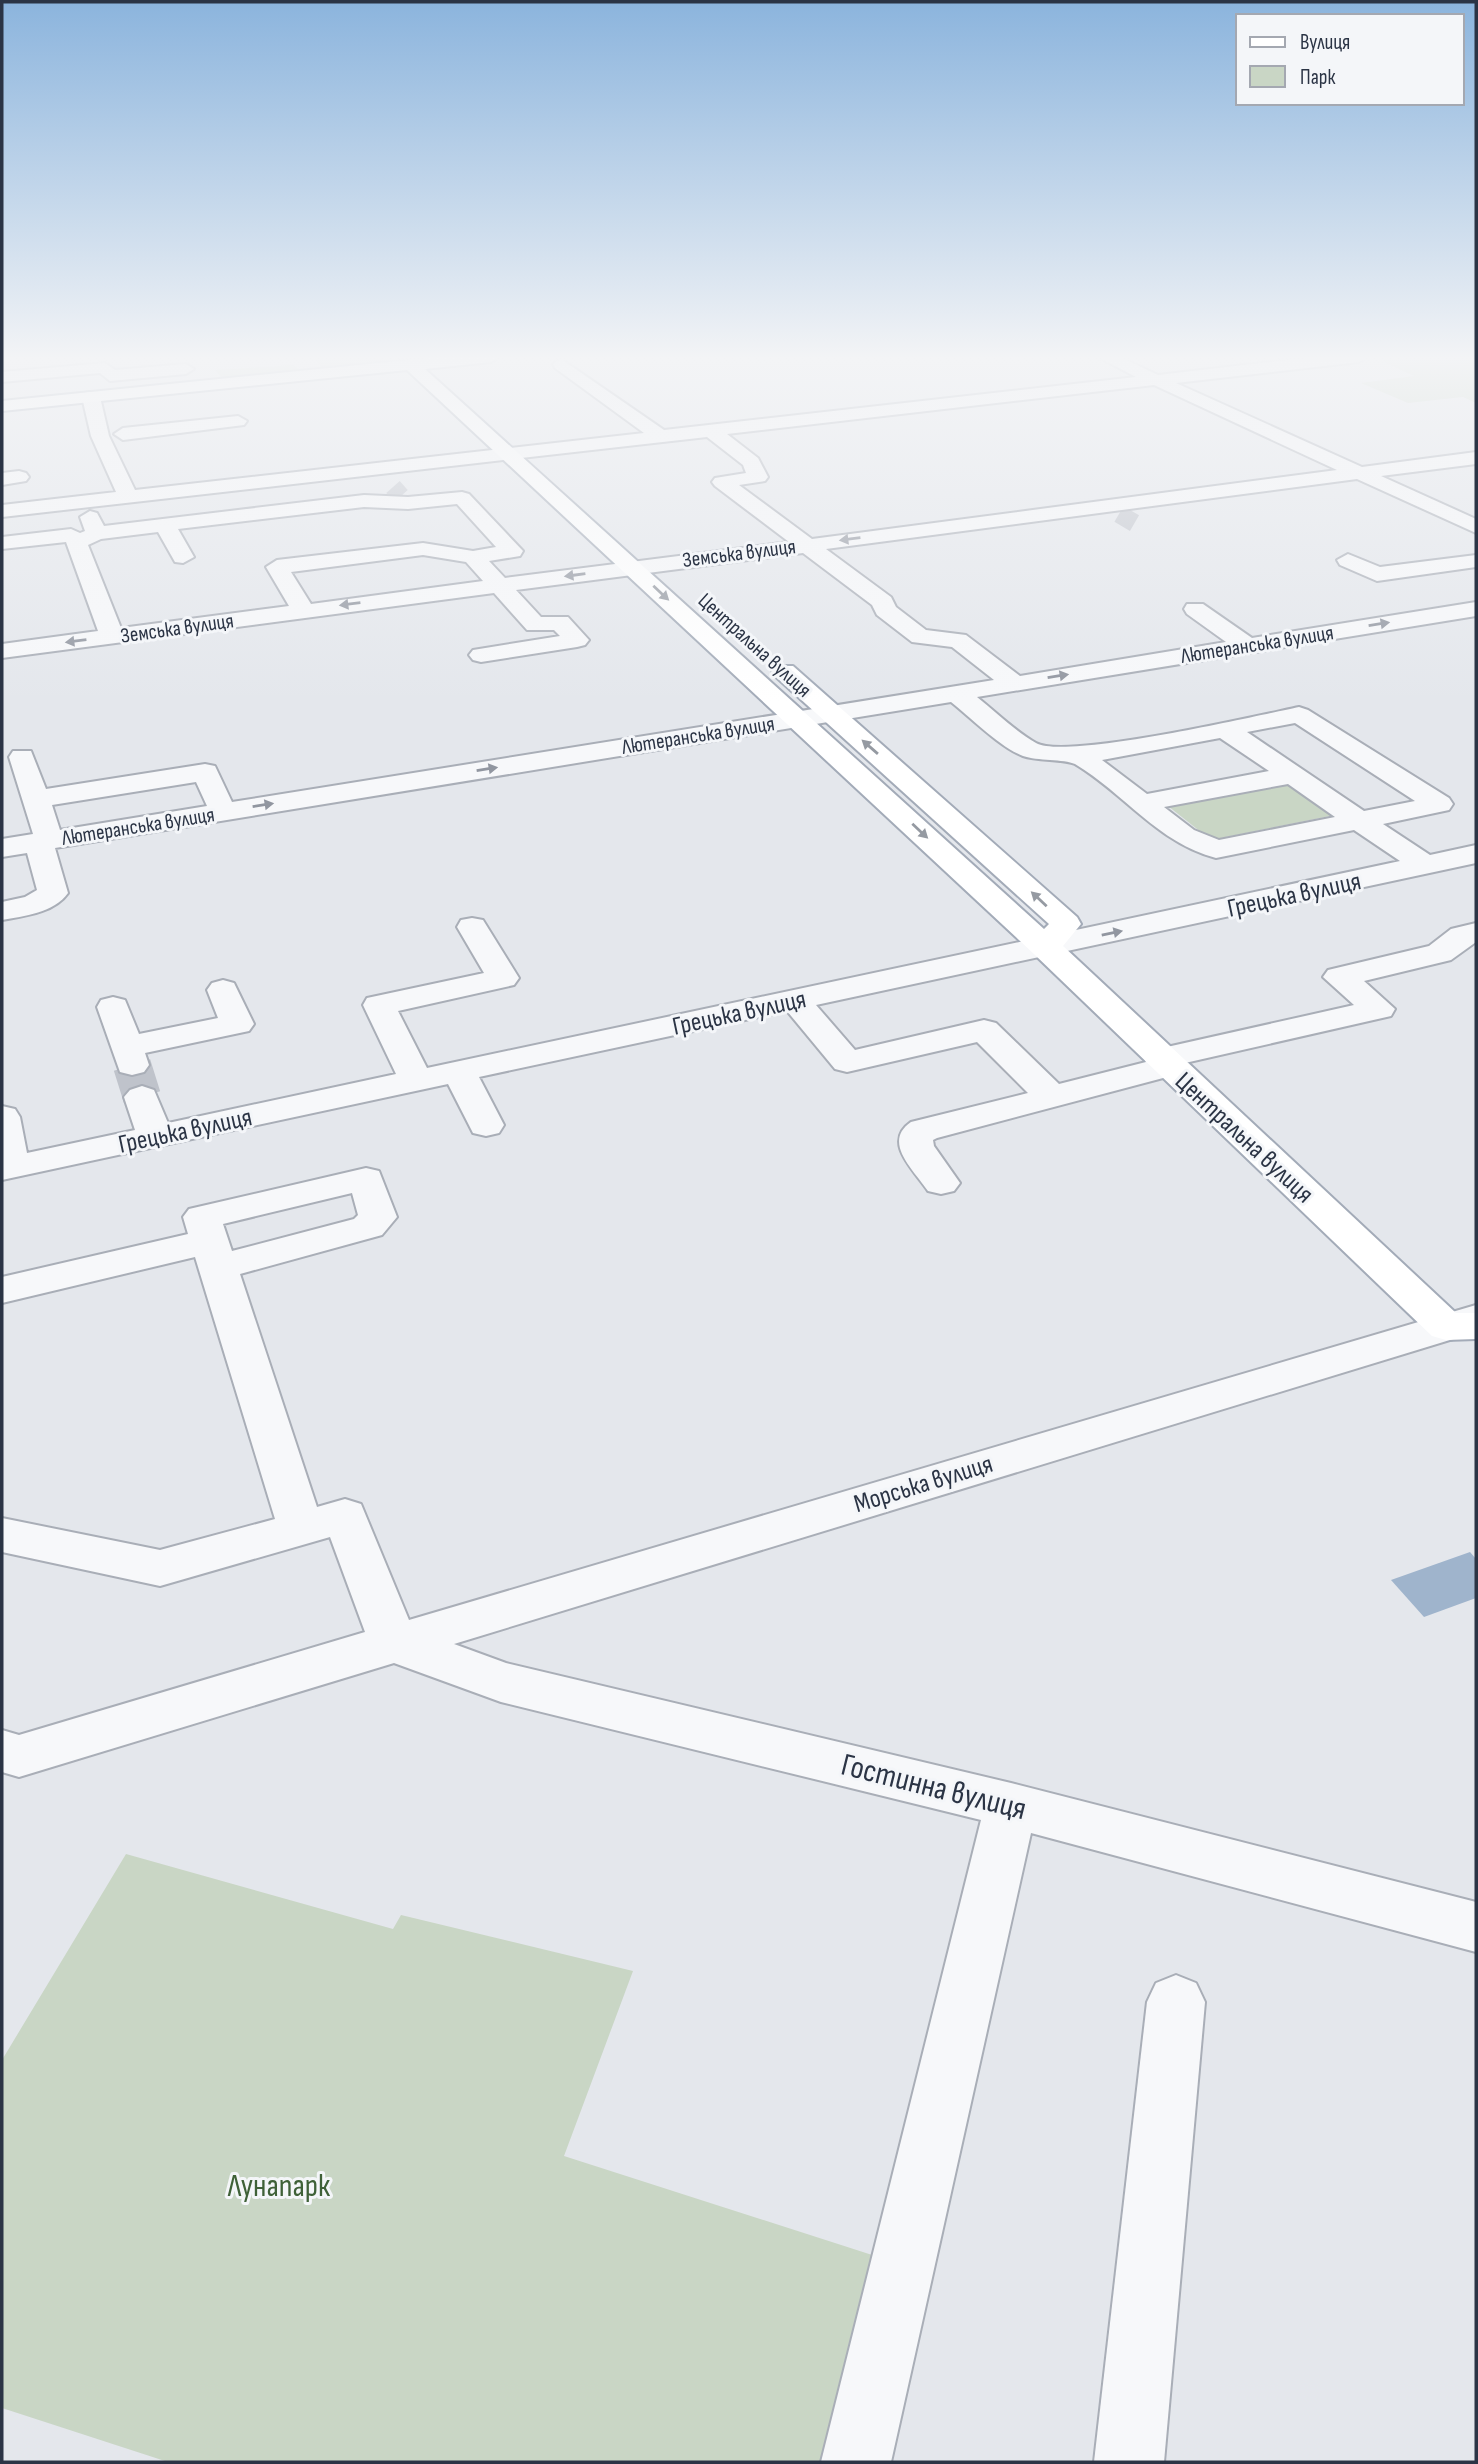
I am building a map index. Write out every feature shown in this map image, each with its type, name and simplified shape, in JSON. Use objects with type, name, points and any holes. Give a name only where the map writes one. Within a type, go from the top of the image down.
[{"type":"main road","name":"Центральна вулиця","points":[[529,472],[1166,1062],[1466,1324]]},
{"type":"main road","name":"Центральна вулиця","points":[[561,472],[693,590]]},
{"type":"main road","name":"Центральна вулиця","points":[[762,652],[958,824],[1066,924],[1045,947]]},
{"type":"street","points":[[117,472],[128,497]]},
{"type":"street","points":[[2,511],[343,472]]},
{"type":"street","points":[[401,495],[408,472]]},
{"type":"street","points":[[756,472],[758,477],[722,482],[883,602],[885,610],[920,637],[958,640],[1014,683]]},
{"type":"street","name":"Земська вулиця","points":[[2,651],[663,563],[1113,510],[1367,472]]},
{"type":"street","points":[[1359,473],[1476,527]]},
{"type":"street","points":[[112,636],[76,543],[96,533],[401,495],[462,498],[512,551],[473,556],[423,549],[277,567],[303,610]]},
{"type":"street","points":[[84,502],[96,533]]},
{"type":"street","points":[[165,525],[183,557]]},
{"type":"street","points":[[2,543],[71,535]]},
{"type":"street","points":[[1375,550],[1412,568]]},
{"type":"street","points":[[473,556],[535,625],[560,622],[577,640],[481,655]]},
{"type":"street","points":[[1348,560],[1413,593]]},
{"type":"street","points":[[1377,574],[1476,561]]},
{"type":"street","points":[[1437,567],[1476,586]]},
{"type":"street","points":[[1195,609],[1247,646]]},
{"type":"street","name":"Лютеранська вулиця","points":[[2,848],[1476,609]]},
{"type":"street","points":[[955,693],[1036,753],[1079,755],[1299,715],[1439,804],[1216,849],[1184,836],[1079,755]]},
{"type":"street","points":[[1225,729],[1426,866]]},
{"type":"street","points":[[2,911],[35,904],[53,893],[36,799],[22,757]]},
{"type":"street","points":[[36,799],[205,772],[223,812]]},
{"type":"street","points":[[1142,803],[1293,775]]},
{"type":"street","name":"Грецька вулиця","points":[[7,1168],[1426,866],[1472,859]]},
{"type":"street","points":[[416,1081],[379,1005],[503,978],[472,927]]},
{"type":"street","points":[[941,1183],[916,1146],[915,1136],[924,1130],[1052,1097],[1166,1062],[1379,1009],[1339,977],[1440,953],[1462,936],[1476,932]]},
{"type":"street","points":[[133,1070],[237,1024],[223,990]]},
{"type":"street","points":[[794,1000],[847,1062],[984,1030],[1052,1097]]},
{"type":"street","points":[[113,1007],[155,1136]]},
{"type":"street","points":[[459,1071],[486,1125]]},
{"type":"street","points":[[2,1117],[7,1168]]},
{"type":"street","points":[[2,1290],[214,1254],[301,1529]]},
{"type":"street","name":"Морська вулиця","points":[[10,1753],[382,1646],[1466,1324]]},
{"type":"street","points":[[2,1535],[160,1568],[345,1516],[382,1646]]},
{"type":"street","name":"Гостинна вулиця","points":[[382,1646],[501,1682],[1012,1805],[1476,1927]]},
{"type":"street","points":[[856,2462],[1012,1805]]},
{"type":"street","points":[[1129,2462],[1176,2002]]},
{"type":"green space","points":[[1289,783],[1335,815],[1211,840],[1168,806]]},
{"type":"green space","name":"Лунапарк","points":[[126,1854],[393,1929],[401,1915],[633,1971],[564,2156],[897,2263],[845,2462],[168,2462],[2,2408],[2,2060]]},
{"type":"water","points":[[1470,1552],[1476,1559],[1476,1598],[1424,1617],[1391,1580]]},
{"type":"tunnel","points":[[393,487],[401,496]]},
{"type":"tunnel","points":[[1119,514],[1136,524]]},
{"type":"tunnel","points":[[132,1065],[142,1097]]}]
